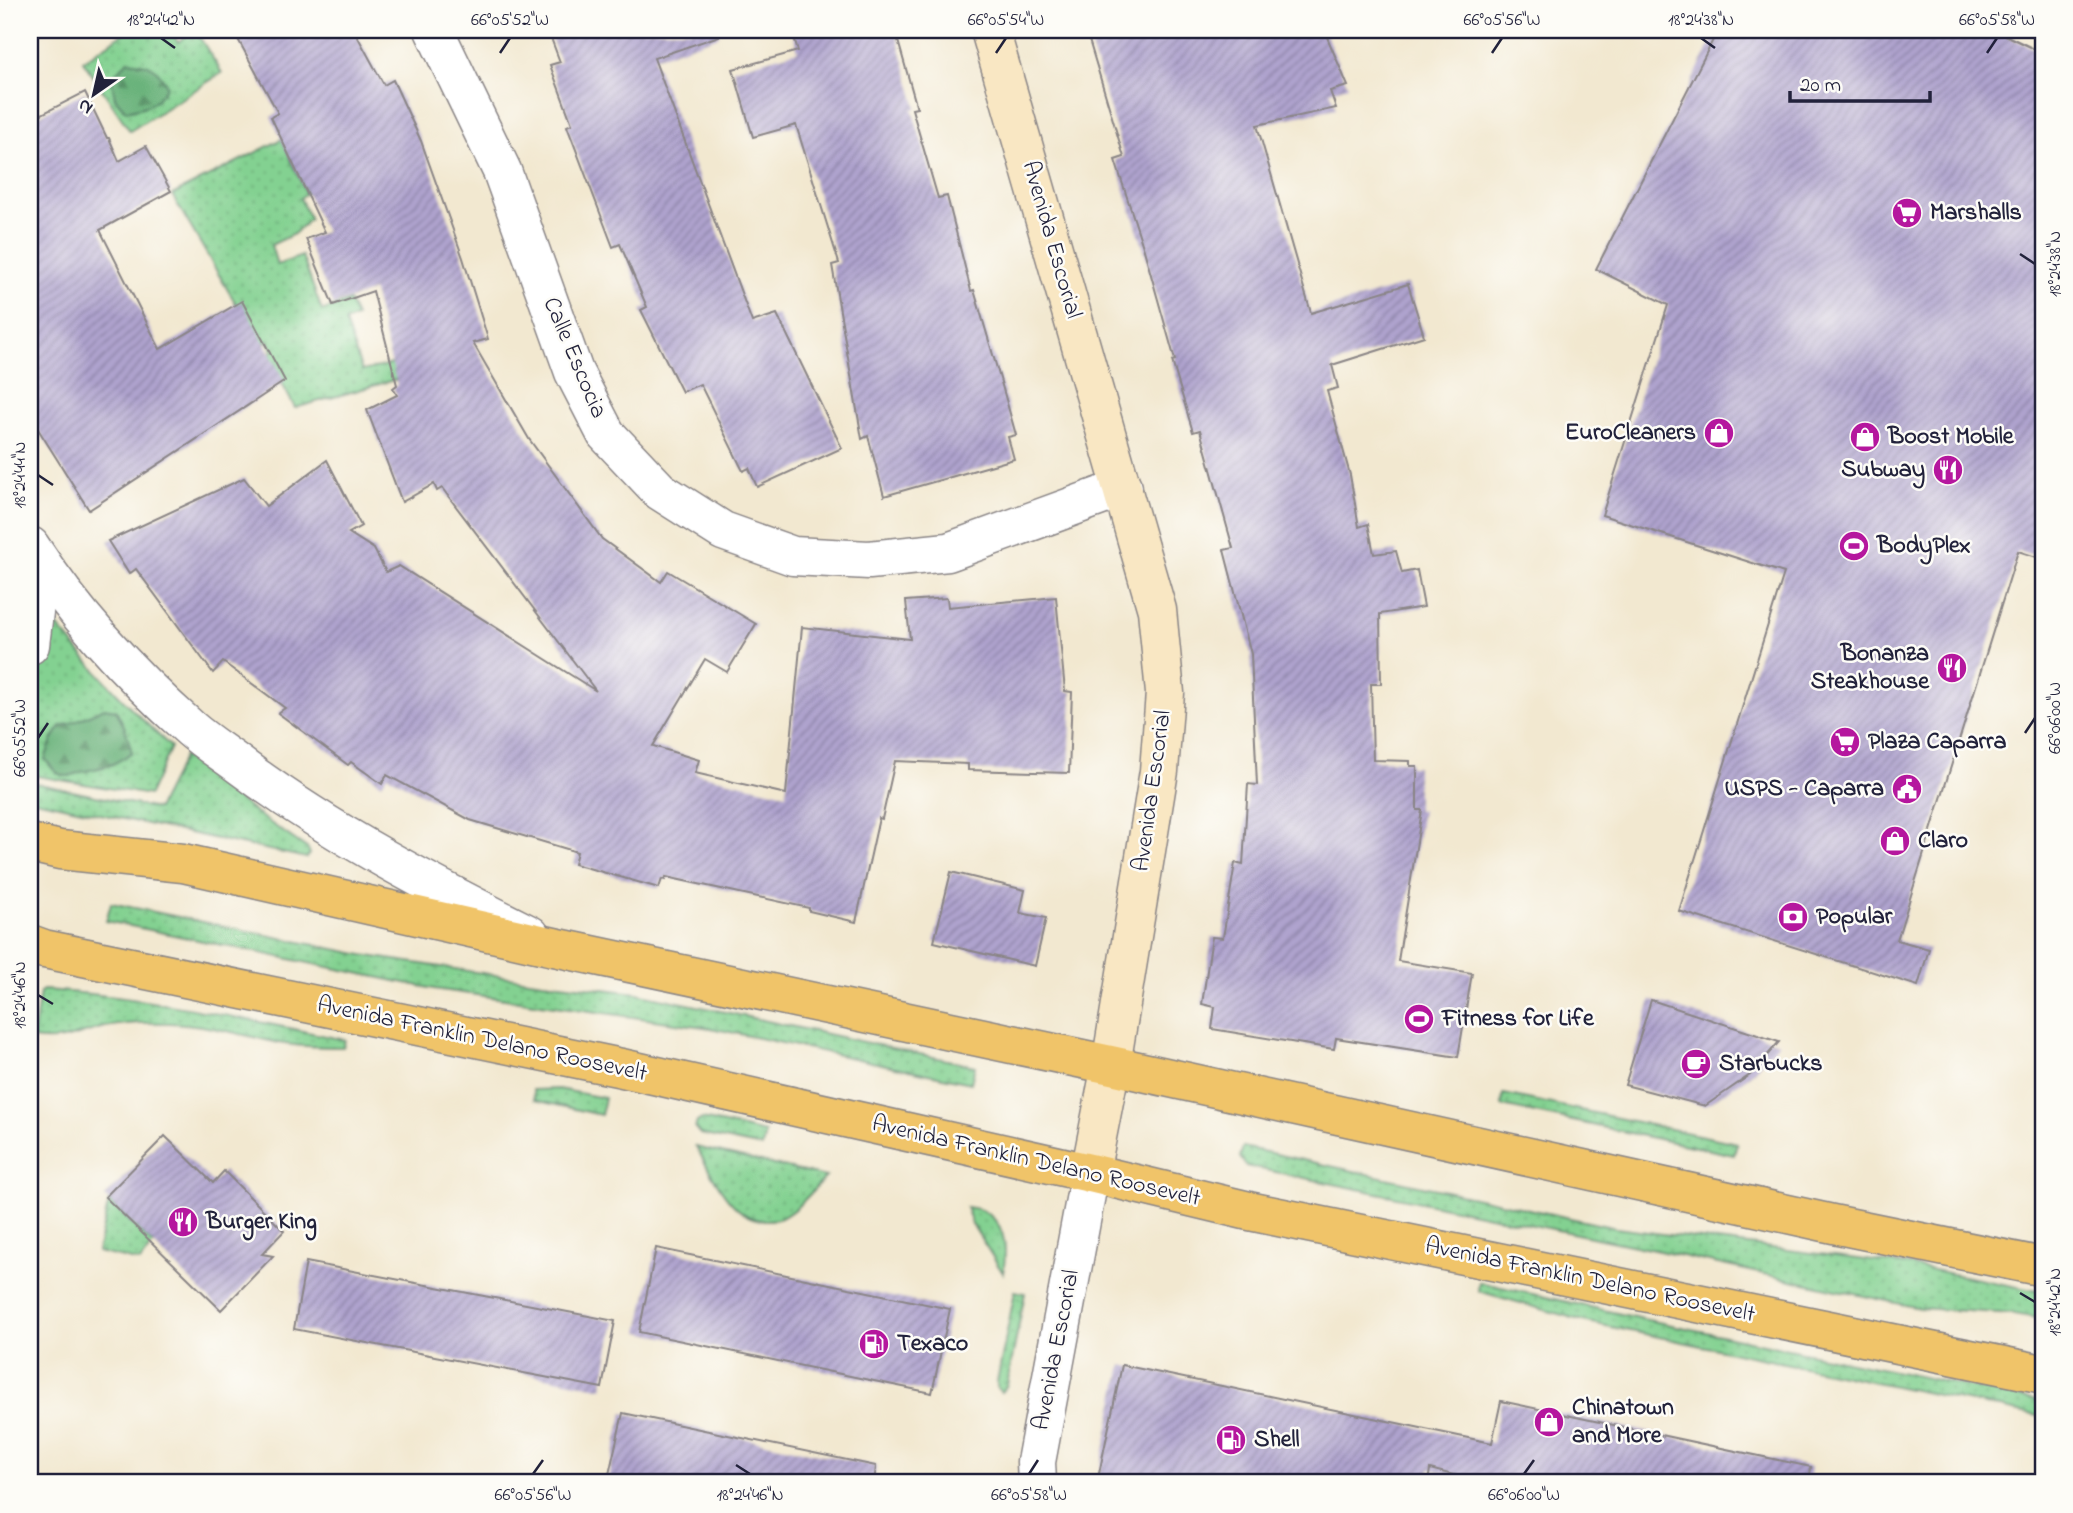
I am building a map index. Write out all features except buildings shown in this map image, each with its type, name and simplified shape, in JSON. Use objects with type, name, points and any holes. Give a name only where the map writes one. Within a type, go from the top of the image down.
[{"type":"main road","points":[[30,843],[60,850],[183,863],[554,947],[1111,1065],[1821,1222],[2043,1267]]},
{"type":"main road","name":"Avenida Franklin Delano Roosevelt","points":[[30,944],[622,1068],[1090,1173],[1249,1212],[2043,1374]]},
{"type":"street","name":"Calle Escocia","points":[[434,30],[502,171],[575,372],[606,434],[660,491],[723,531],[793,556],[869,560],[948,552],[1123,488]]},
{"type":"street","name":"Avenida Escorial","points":[[990,30],[1157,610],[1166,693],[1159,771],[1111,1065],[1037,1462],[1037,1483]]},
{"type":"street","points":[[30,645],[35,554]]},
{"type":"street","points":[[35,554],[76,610],[125,666],[192,730],[276,793],[340,832],[431,885],[554,947]]},
{"type":"green space","points":[[128,30],[170,30],[178,42],[195,30],[222,73],[130,131],[83,61]]},
{"type":"green space","points":[[128,61],[152,67],[167,86],[150,104],[126,111],[115,98],[111,78]]},
{"type":"green space","points":[[282,139],[306,194],[300,198],[310,219],[294,234],[271,245],[277,265],[302,256],[322,311],[349,301],[356,317],[345,322],[362,371],[392,364],[461,361],[295,408],[267,355],[273,351],[268,341],[260,345],[172,195]]},
{"type":"green space","points":[[48,620],[54,622],[140,717],[171,747],[149,795],[30,775],[30,705]]},
{"type":"green space","points":[[104,708],[116,710],[132,752],[113,764],[70,776],[56,772],[45,759],[61,726]]},
{"type":"green space","points":[[184,756],[253,811],[308,849],[310,854],[306,858],[30,799],[30,782],[157,809]]},
{"type":"green space","points":[[111,903],[368,956],[637,993],[975,1066],[971,1083],[711,1028],[434,989],[106,921]]},
{"type":"green space","points":[[43,990],[157,1003],[345,1040],[343,1047],[295,1045],[197,1025],[153,1023],[105,1027],[62,1039],[33,1039],[40,992]]},
{"type":"green space","points":[[558,1089],[605,1098],[601,1115],[534,1100],[533,1090]]},
{"type":"green space","points":[[1503,1094],[1737,1143],[1734,1155],[1502,1106]]},
{"type":"green space","points":[[702,1119],[765,1133],[762,1147],[700,1134],[695,1128],[697,1122]]},
{"type":"green space","points":[[696,1147],[826,1177],[799,1205],[781,1218],[753,1218],[732,1204],[723,1193]]},
{"type":"green space","points":[[1243,1147],[1616,1228],[1913,1266],[2043,1292],[2043,1319],[2014,1314],[1919,1308],[1246,1166],[1240,1157]]},
{"type":"green space","points":[[109,1201],[153,1244],[140,1262],[97,1252]]},
{"type":"green space","points":[[966,1207],[981,1210],[991,1216],[1001,1230],[1005,1247],[1003,1273],[972,1224]]},
{"type":"green space","points":[[1479,1282],[2043,1402],[2043,1417],[1587,1322],[1478,1291]]},
{"type":"green space","points":[[1015,1291],[1025,1293],[1007,1385],[1001,1392],[997,1388],[997,1382]]},
{"type":"place","name":"Marshalls","points":[[1907,213]]},
{"type":"place","name":"EuroCleaners","points":[[1719,433]]},
{"type":"place","name":"Boost Mobile","points":[[1865,437]]},
{"type":"place","name":"Subway","points":[[1948,470]]},
{"type":"place","name":"BodyPlex","points":[[1854,546]]},
{"type":"place","name":"Bonanza Steakhouse","points":[[1952,668]]},
{"type":"place","name":"Plaza Caparra","points":[[1845,742]]},
{"type":"place","name":"USPS - Caparra","points":[[1907,789]]},
{"type":"place","name":"Claro","points":[[1895,841]]},
{"type":"place","name":"Popular","points":[[1793,917]]},
{"type":"place","name":"Fitness for Life","points":[[1419,1019]]},
{"type":"place","name":"Starbucks","points":[[1696,1064]]},
{"type":"place","name":"Burger King","points":[[183,1222]]},
{"type":"place","name":"Texaco","points":[[874,1344]]},
{"type":"place","name":"Chinatown and More","points":[[1549,1422]]},
{"type":"place","name":"Shell","points":[[1231,1440]]}]
